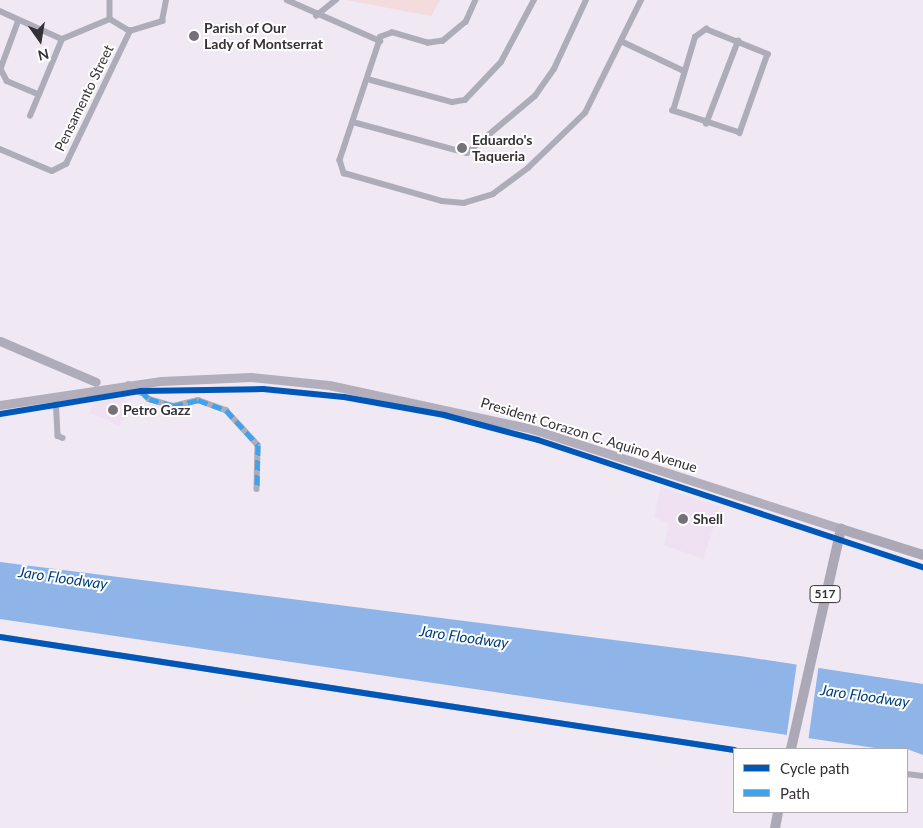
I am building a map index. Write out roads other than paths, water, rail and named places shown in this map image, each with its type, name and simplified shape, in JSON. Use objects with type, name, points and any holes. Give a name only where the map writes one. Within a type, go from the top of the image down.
[{"type":"highway","name":"President Corazon C. Aquino Avenue","points":[[841,529],[923,554]]},
{"type":"highway","name":"517","points":[[791,748],[841,529]]},
{"type":"highway","points":[[775,828],[778,813]]},
{"type":"main road","name":"President Corazon C. Aquino Avenue","points":[[0,405],[123,385],[251,377],[410,400],[532,429],[841,529]]},
{"type":"main road","points":[[96,382],[123,385],[141,391]]},
{"type":"street","points":[[110,0],[110,19]]},
{"type":"street","points":[[110,19],[130,31],[162,21],[166,0]]},
{"type":"street","points":[[287,0],[316,16],[380,41]]},
{"type":"street","points":[[316,16],[336,0]]},
{"type":"street","points":[[476,0],[461,28],[443,41],[428,43],[392,33],[380,41],[371,80],[353,122],[340,160],[344,173],[442,201],[476,201],[502,189],[577,122],[594,98],[640,0]]},
{"type":"street","points":[[371,80],[452,102],[465,100],[501,62],[534,0]]},
{"type":"street","points":[[353,122],[467,153],[535,96],[554,69],[586,0]]},
{"type":"street","points":[[0,12],[62,39]]},
{"type":"street","points":[[30,116],[37,94],[62,39],[110,19]]},
{"type":"street","points":[[19,20],[1,69],[6,81],[37,94]]},
{"type":"street","points":[[701,30],[738,41],[768,54],[744,128],[733,134],[673,111],[684,71],[701,30]]},
{"type":"street","name":"Pensamento Street","points":[[0,149],[52,171],[66,164],[130,31]]},
{"type":"street","points":[[621,41],[684,71]]},
{"type":"street","points":[[706,124],[738,41]]},
{"type":"street","points":[[0,341],[96,382]]},
{"type":"street","points":[[141,391],[149,399],[173,406],[198,400],[226,410],[258,445],[257,489]]},
{"type":"street","points":[[56,396],[58,436],[63,438]]},
{"type":"street","points":[[0,637],[733,750]]},
{"type":"street","points":[[908,774],[923,776]]},
{"type":"water","name":"Jaro Floodway","points":[[0,562],[740,656],[923,684],[923,755],[908,748],[875,748],[0,619]]},
{"type":"place","name":"Parish of Our Lady of Montserrat","points":[[194,36]]},
{"type":"place","name":"Eduardo's Taqueria","points":[[462,148]]},
{"type":"place","name":"Petro Gazz","points":[[113,410]]},
{"type":"place","name":"Shell","points":[[683,519]]}]
